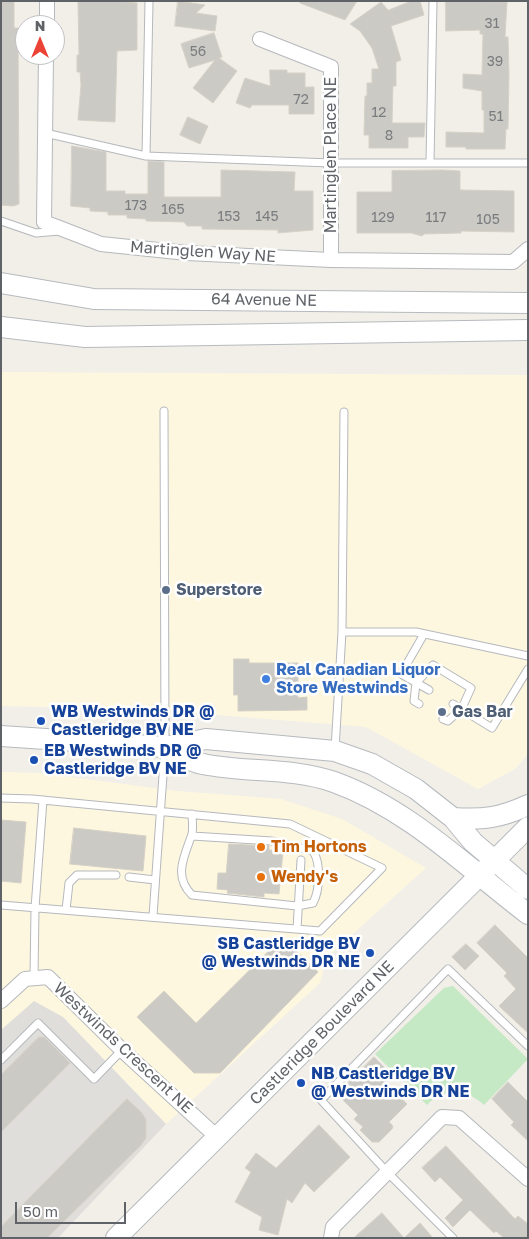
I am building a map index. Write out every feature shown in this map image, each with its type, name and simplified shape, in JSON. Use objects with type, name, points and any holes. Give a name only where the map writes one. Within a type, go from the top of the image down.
[{"type":"street","points":[[47,1],[47,15]]},
{"type":"street","name":"Martinglen Place NE","points":[[260,39],[332,67],[332,260]]},
{"type":"street","name":"Martinglen Way NE","points":[[46,65],[44,222],[101,244],[187,254],[332,260],[513,262],[528,249]]},
{"type":"street","name":"64 Avenue NE","points":[[1,284],[94,299],[528,303]]},
{"type":"street","name":"64 Avenue NE","points":[[1,327],[85,337],[528,330]]},
{"type":"street","points":[[1,736],[164,747],[206,739],[335,751],[380,768],[416,789],[453,818],[473,842],[528,889]]},
{"type":"street","points":[[164,747],[201,764],[294,772],[334,782],[374,800],[426,833],[528,914]]},
{"type":"street","points":[[453,818],[477,820],[503,816],[528,805]]},
{"type":"street","name":"Castleridge Boulevard NE","points":[[116,1238],[528,827]]},
{"type":"street","name":"Westwinds Crescent NE","points":[[1,1000],[25,979],[48,977],[122,1050],[217,1137]]},
{"type":"street","points":[[331,1238],[333,1227],[442,1117],[459,1118],[528,1179]]},
{"type":"lane","points":[[146,156],[148,1]]},
{"type":"lane","points":[[430,163],[433,1]]},
{"type":"lane","points":[[44,133],[146,156],[332,163],[528,163]]},
{"type":"lane","points":[[1,221],[36,233],[67,230]]},
{"type":"lane","points":[[153,916],[164,747],[164,411]]},
{"type":"lane","points":[[335,751],[342,632],[344,412]]},
{"type":"lane","points":[[342,632],[424,634],[528,656]]},
{"type":"lane","points":[[424,634],[401,674],[429,690]]},
{"type":"lane","points":[[419,704],[414,701],[416,682],[433,665],[471,688],[462,708],[448,721],[443,719]]},
{"type":"lane","points":[[454,704],[492,728],[528,668]]},
{"type":"lane","points":[[1,798],[43,800],[290,824],[382,868],[320,931],[1,905]]},
{"type":"lane","points":[[34,978],[35,908],[43,800]]},
{"type":"lane","points":[[192,814],[192,836],[186,846],[181,872],[183,886],[192,895],[297,906],[313,902],[316,896],[318,858],[313,851],[272,841],[192,836]]},
{"type":"lane","points":[[297,929],[297,906],[302,860]]},
{"type":"lane","points":[[66,910],[69,883],[77,875],[116,875]]},
{"type":"lane","points":[[129,877],[155,880]]},
{"type":"lane","points":[[453,1238],[388,1173],[321,1100],[448,969],[528,1046]]},
{"type":"lane","points":[[1,1060],[38,1023],[94,1079],[122,1050]]},
{"type":"shaded area","points":[[1,372],[528,375],[528,754],[515,769],[478,789],[366,727],[144,709],[1,706]]},
{"type":"shaded area","points":[[1,772],[38,773],[178,791],[281,799],[342,819],[426,868],[327,957],[320,983],[166,1124],[63,1017],[1,1030]]},
{"type":"shaded area","points":[[34,1001],[63,1017],[166,1124],[58,1238],[1,1238],[1,1030]]},
{"type":"green space","points":[[453,986],[528,1059],[484,1105],[470,1096],[455,1092],[440,1095],[427,1105],[375,1054],[444,988]]},
{"type":"building","points":[[1,1],[14,1],[15,65],[18,65],[19,204],[13,206],[1,205]]},
{"type":"building","points":[[118,1],[137,3],[137,50],[117,51],[115,122],[78,120],[81,85],[80,72],[77,72],[77,55],[79,55],[78,2]]},
{"type":"building","points":[[178,1],[205,5],[196,13],[217,16],[215,31],[175,26]]},
{"type":"building","points":[[301,1],[357,1],[345,20],[300,3]]},
{"type":"building","points":[[412,1],[420,1],[424,15],[391,26],[401,60],[396,62],[396,86],[393,86],[392,123],[425,123],[424,137],[408,137],[408,148],[369,148],[369,135],[364,135],[365,96],[367,96],[367,83],[372,83],[372,69],[379,69],[372,48],[360,31],[350,24],[381,2],[388,10]]},
{"type":"building","points":[[446,1],[507,2],[505,37],[508,37],[509,74],[508,129],[506,129],[505,149],[446,147],[446,132],[484,133],[484,110],[482,110],[482,91],[463,88],[463,74],[482,75],[483,34],[480,34],[480,30],[446,31]]},
{"type":"building","points":[[214,33],[222,57],[219,58],[237,71],[213,103],[193,88],[215,60],[189,68],[181,44]]},
{"type":"building","points":[[270,70],[287,70],[287,73],[305,73],[305,87],[314,87],[314,114],[289,114],[289,105],[252,105],[250,108],[236,103],[245,78],[270,86]]},
{"type":"building","points":[[188,117],[208,126],[200,144],[180,135]]},
{"type":"building","points":[[72,146],[106,152],[106,191],[125,191],[125,194],[148,194],[148,161],[164,162],[164,197],[221,197],[221,170],[295,172],[294,191],[313,191],[313,230],[278,233],[278,230],[202,229],[202,226],[187,226],[184,222],[146,221],[146,219],[127,218],[127,215],[108,215],[108,212],[90,211],[90,208],[71,206]]},
{"type":"building","points":[[392,171],[460,171],[460,190],[514,191],[514,232],[461,231],[461,233],[424,234],[422,236],[411,233],[357,233],[357,192],[392,192]]},
{"type":"building","name":"Real Canadian Liquor Store Westwinds","points":[[234,659],[249,659],[249,663],[298,663],[298,698],[307,697],[307,710],[238,711],[238,695],[234,695]]},
{"type":"building","points":[[1,820],[26,822],[21,883],[1,881]]},
{"type":"building","points":[[74,828],[146,836],[143,871],[70,864]]},
{"type":"building","points":[[229,844],[269,846],[269,850],[283,851],[279,894],[264,893],[264,897],[227,893],[228,890],[217,889],[218,873],[226,873]]},
{"type":"building","points":[[495,925],[528,958],[528,1033],[499,1006],[516,989],[504,976],[507,973],[477,943]]},
{"type":"building","points":[[276,944],[289,944],[318,972],[220,1073],[194,1073],[137,1017],[164,991],[196,1023]]},
{"type":"building","points":[[466,944],[479,956],[465,970],[452,957]]},
{"type":"building","points":[[39,1037],[44,1037],[70,1063],[1,1132],[1,1075]]},
{"type":"building","points":[[374,1057],[387,1070],[380,1076],[407,1104],[389,1122],[393,1126],[392,1129],[379,1142],[372,1142],[360,1130],[363,1127],[354,1119],[358,1115],[337,1094]]},
{"type":"building","points":[[508,1082],[528,1102],[528,1141],[511,1125],[514,1122],[492,1099]]},
{"type":"building","points":[[127,1099],[142,1113],[146,1120],[146,1138],[141,1145],[47,1238],[1,1238],[1,1227]]},
{"type":"building","points":[[319,1125],[350,1157],[314,1192],[305,1183],[292,1203],[287,1199],[278,1235],[259,1230],[262,1217],[235,1202],[251,1172],[245,1168],[256,1153],[276,1168]]},
{"type":"building","points":[[446,1146],[515,1219],[518,1216],[528,1224],[528,1238],[504,1238],[496,1231],[494,1233],[470,1210],[453,1227],[445,1218],[463,1200],[440,1177],[435,1182],[422,1168]]},
{"type":"building","points":[[382,1213],[404,1238],[354,1238]]},
{"type":"building","points":[[420,1223],[433,1238],[404,1238]]},
{"type":"place","name":"Superstore","points":[[166,590]]},
{"type":"place","name":"Real Canadian Liquor Store Westwinds","points":[[266,679]]},
{"type":"place","name":"Gas Bar","points":[[442,712]]},
{"type":"place","name":"WB Westwinds DR @ Castleridge BV NE","points":[[41,721]]},
{"type":"place","name":"EB Westwinds DR @ Castleridge BV NE","points":[[34,760]]},
{"type":"place","name":"Tim Hortons","points":[[261,847]]},
{"type":"place","name":"Wendy's","points":[[261,877]]},
{"type":"place","name":"SB Castleridge BV @ Westwinds DR NE","points":[[370,953]]},
{"type":"place","name":"NB Castleridge BV @ Westwinds DR NE","points":[[301,1083]]}]
